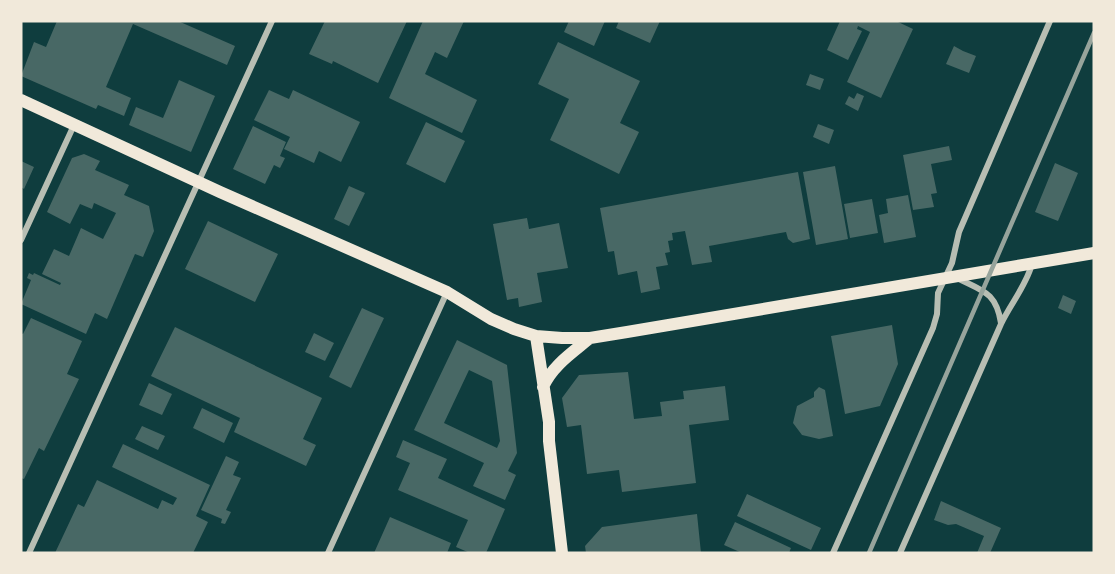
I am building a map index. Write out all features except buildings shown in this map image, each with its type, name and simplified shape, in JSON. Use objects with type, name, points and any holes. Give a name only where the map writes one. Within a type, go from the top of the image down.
[{"type":"main road","points":[[21,100],[199,182],[447,291],[491,319],[536,336],[590,338],[1094,253]]},
{"type":"main road","points":[[536,336],[549,422],[549,441],[562,553]]},
{"type":"main road","points":[[543,387],[547,378],[559,364],[590,338]]},
{"type":"street","points":[[29,553],[272,21]]},
{"type":"street","points":[[833,553],[933,328],[937,314],[938,293],[951,278],[959,232],[1050,21]]},
{"type":"street","points":[[21,240],[74,124]]},
{"type":"street","points":[[900,553],[1001,324],[1010,305],[1028,281],[1032,264]]},
{"type":"street","points":[[951,278],[990,295],[999,307],[1001,324]]},
{"type":"street","points":[[328,553],[447,291]]},
{"type":"railway","points":[[869,553],[1094,33]]}]
